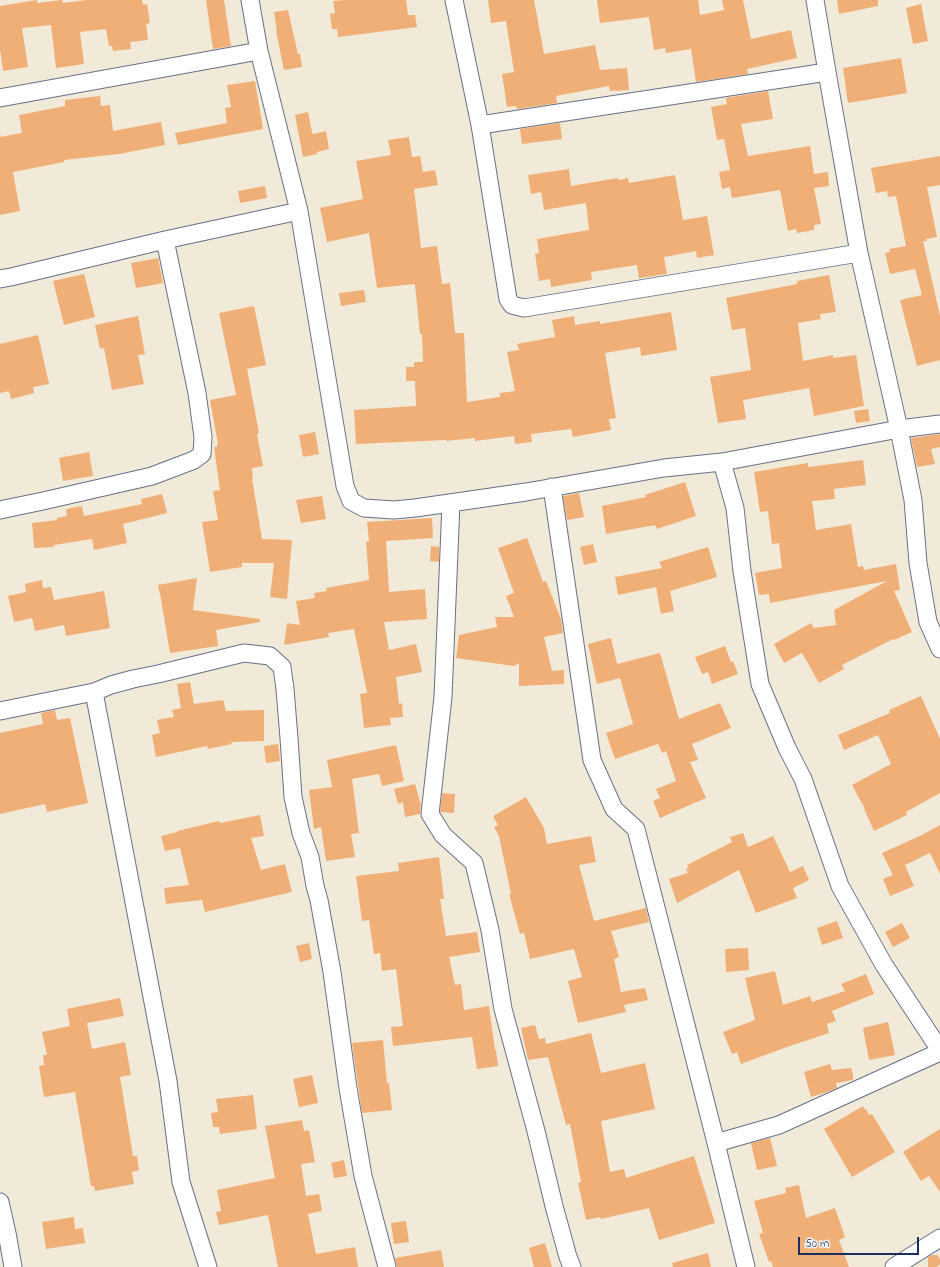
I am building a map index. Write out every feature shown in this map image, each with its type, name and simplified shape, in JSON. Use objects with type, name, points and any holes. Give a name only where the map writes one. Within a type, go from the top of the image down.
[{"type":"street","points":[[250,0],[259,51],[299,211],[345,486],[351,501],[364,508],[394,510],[415,508],[664,468],[722,462],[899,429],[940,424]]},
{"type":"street","points":[[454,0],[480,125],[508,299],[512,305],[524,308],[859,253]]},
{"type":"street","points":[[815,0],[859,253],[899,429],[913,500],[918,563],[928,622],[940,650]]},
{"type":"street","points":[[0,98],[259,51]]},
{"type":"street","points":[[480,125],[827,72]]},
{"type":"street","points":[[0,278],[11,277],[165,240],[299,211]]},
{"type":"street","points":[[0,510],[152,476],[194,460],[202,454],[203,437],[197,393],[165,240]]},
{"type":"street","points":[[716,1143],[779,1125],[940,1051],[884,965],[840,886],[803,779],[787,748],[760,684],[742,571],[735,508],[722,462]]},
{"type":"street","points":[[552,487],[592,760],[614,809],[636,829],[746,1267]]},
{"type":"street","points":[[451,503],[443,697],[430,814],[443,835],[474,863],[490,930],[503,1009],[536,1131],[554,1206],[572,1267]]},
{"type":"street","points":[[0,711],[94,692],[111,685],[133,679],[244,653],[270,656],[282,667],[293,797],[301,833],[310,857],[319,900],[332,972],[348,1088],[363,1176],[387,1267]]},
{"type":"street","points":[[94,692],[168,1081],[181,1182],[208,1267]]},
{"type":"street","points":[[0,1202],[13,1267]]},
{"type":"street","points":[[894,1267],[940,1238]]},
{"type":"building","points":[[37,0],[37,3],[62,0],[63,3],[86,0],[142,0],[143,5],[147,4],[150,23],[146,24],[148,40],[130,42],[131,49],[113,51],[112,46],[109,46],[106,29],[80,32],[84,64],[56,68],[51,25],[22,28],[28,67],[3,71],[0,49],[0,6]]},
{"type":"building","points":[[206,0],[224,0],[231,46],[213,49]]},
{"type":"building","points":[[406,0],[408,15],[415,15],[417,27],[338,37],[337,29],[332,29],[330,14],[335,13],[333,1]]},
{"type":"building","points":[[488,0],[534,0],[544,54],[595,45],[600,70],[627,68],[629,90],[610,91],[609,86],[556,96],[557,103],[517,109],[516,106],[507,107],[502,74],[514,72],[506,21],[491,23]]},
{"type":"building","points":[[597,0],[698,0],[700,15],[724,10],[722,0],[743,0],[751,39],[791,30],[797,58],[747,69],[748,74],[696,82],[691,49],[666,53],[665,48],[654,50],[649,17],[600,23]]},
{"type":"building","points":[[837,0],[878,0],[878,6],[839,14]]},
{"type":"building","points":[[921,4],[928,41],[913,44],[906,8]]},
{"type":"building","points":[[288,10],[302,67],[284,70],[276,31],[274,12]]},
{"type":"building","points":[[901,58],[907,93],[848,103],[843,68]]},
{"type":"building","points":[[255,81],[263,129],[178,145],[175,133],[227,123],[225,108],[231,107],[227,85]]},
{"type":"building","points":[[768,91],[773,119],[741,124],[748,156],[810,146],[814,174],[828,172],[829,186],[814,188],[821,224],[814,225],[814,230],[797,233],[796,229],[788,231],[780,190],[732,198],[730,187],[722,189],[719,172],[730,170],[724,139],[717,140],[711,107],[727,104],[726,98]]},
{"type":"building","points":[[100,96],[101,106],[110,105],[113,131],[161,122],[165,145],[119,154],[64,160],[64,162],[13,172],[20,211],[0,215],[0,137],[22,133],[19,115],[65,106],[65,100]]},
{"type":"building","points":[[308,112],[313,134],[326,131],[329,149],[317,152],[317,154],[303,157],[295,115]]},
{"type":"building","points":[[560,123],[562,139],[522,144],[520,129]]},
{"type":"building","points":[[409,137],[412,157],[420,156],[423,172],[435,170],[438,185],[414,189],[421,248],[437,246],[442,284],[450,283],[455,333],[464,333],[467,402],[500,397],[500,393],[515,391],[507,352],[519,350],[517,344],[555,337],[552,320],[574,316],[575,325],[600,321],[600,324],[671,312],[677,350],[641,356],[640,347],[605,353],[616,418],[609,419],[611,430],[573,437],[571,429],[531,434],[532,442],[515,444],[514,436],[475,441],[475,438],[446,441],[356,444],[354,410],[416,406],[415,381],[406,381],[406,367],[414,367],[414,362],[423,362],[422,334],[420,334],[415,285],[377,288],[369,233],[327,242],[320,208],[363,199],[356,161],[391,155],[388,140]]},
{"type":"building","points":[[940,156],[940,185],[927,187],[937,237],[923,241],[940,316],[940,360],[917,366],[900,300],[922,295],[915,269],[890,274],[885,253],[890,252],[889,249],[906,246],[896,196],[888,197],[887,191],[876,193],[871,168]]},
{"type":"building","points":[[569,169],[571,186],[618,178],[619,180],[628,178],[629,183],[675,175],[683,220],[707,216],[714,255],[697,258],[696,251],[664,257],[667,274],[639,278],[637,265],[591,272],[592,280],[551,287],[550,279],[539,281],[535,254],[539,253],[537,239],[589,230],[586,203],[544,210],[541,192],[531,194],[528,175]]},
{"type":"building","points":[[265,186],[267,198],[240,203],[238,191]]},
{"type":"building","points":[[158,258],[163,283],[136,288],[131,263]]},
{"type":"building","points":[[84,274],[95,317],[64,325],[53,281]]},
{"type":"building","points":[[829,275],[836,312],[820,314],[821,319],[798,323],[803,361],[833,355],[833,358],[856,355],[864,406],[814,416],[809,388],[743,400],[746,419],[718,423],[710,377],[751,370],[745,328],[732,330],[726,298],[797,284],[797,281]]},
{"type":"building","points":[[364,290],[366,302],[341,306],[339,293]]},
{"type":"building","points":[[254,306],[266,365],[247,369],[259,433],[257,434],[263,466],[252,468],[252,479],[262,539],[292,540],[287,599],[270,597],[274,563],[242,563],[242,567],[210,572],[202,522],[218,520],[213,491],[220,490],[214,447],[217,447],[218,444],[210,400],[236,395],[219,313]]},
{"type":"building","points":[[138,316],[145,354],[138,355],[144,384],[112,390],[104,348],[100,349],[95,325]]},
{"type":"building","points":[[38,335],[49,384],[33,387],[34,393],[11,399],[9,391],[0,393],[0,344]]},
{"type":"building","points":[[868,409],[870,421],[856,423],[854,411]]},
{"type":"building","points":[[315,432],[319,454],[303,457],[299,435]]},
{"type":"building","points":[[940,434],[940,447],[931,449],[935,464],[917,467],[911,438]]},
{"type":"building","points":[[89,452],[93,476],[63,481],[59,458]]},
{"type":"building","points":[[863,460],[866,485],[834,489],[835,499],[812,501],[816,530],[851,524],[858,567],[863,566],[864,570],[896,564],[900,590],[894,591],[912,632],[894,640],[893,639],[842,665],[844,669],[819,683],[802,653],[784,663],[774,644],[811,623],[814,628],[836,625],[834,610],[887,581],[770,603],[769,594],[759,595],[755,573],[782,568],[779,543],[772,544],[768,511],[760,512],[754,472],[808,463],[808,467]]},
{"type":"building","points":[[685,482],[696,516],[657,529],[655,525],[606,534],[602,506],[646,497],[645,495]]},
{"type":"building","points":[[579,493],[584,517],[567,520],[563,496]]},
{"type":"building","points":[[162,494],[167,513],[123,524],[127,543],[94,550],[92,539],[54,545],[54,547],[34,548],[32,523],[57,520],[57,518],[67,516],[66,509],[82,506],[84,516],[142,504],[141,499]]},
{"type":"building","points":[[322,496],[326,519],[301,523],[296,500]]},
{"type":"building","points":[[432,518],[433,538],[386,541],[389,592],[425,589],[427,619],[384,622],[389,650],[416,644],[422,672],[396,677],[399,704],[402,703],[403,717],[390,718],[391,725],[364,728],[360,694],[367,693],[354,629],[328,633],[329,637],[284,645],[287,623],[300,625],[296,601],[315,598],[314,593],[327,591],[326,588],[369,580],[366,542],[369,541],[367,522]]},
{"type":"building","points":[[527,538],[543,582],[546,581],[561,619],[563,633],[544,637],[552,671],[564,670],[564,684],[519,686],[519,663],[514,666],[456,658],[459,635],[497,627],[495,617],[514,617],[506,596],[514,593],[498,548]]},
{"type":"building","points":[[593,544],[597,562],[584,565],[580,547]]},
{"type":"building","points":[[431,546],[439,547],[439,562],[430,561]]},
{"type":"building","points":[[708,547],[717,577],[670,591],[674,611],[661,614],[656,587],[618,595],[615,577],[662,568],[659,562]]},
{"type":"building","points":[[197,578],[193,610],[260,619],[260,622],[216,630],[218,646],[170,653],[158,585]]},
{"type":"building","points":[[42,580],[43,588],[51,587],[54,600],[104,591],[110,628],[66,636],[64,625],[35,631],[32,618],[14,622],[8,596],[26,592],[25,584]]},
{"type":"building","points":[[611,638],[617,664],[660,653],[679,719],[720,703],[731,728],[692,744],[698,760],[690,762],[706,798],[660,818],[653,801],[660,798],[656,789],[676,781],[666,751],[662,753],[658,744],[615,759],[606,733],[633,724],[620,678],[597,684],[588,644]]},
{"type":"building","points":[[725,646],[731,662],[733,661],[738,674],[712,684],[708,672],[702,674],[695,657]]},
{"type":"building","points":[[190,682],[194,704],[223,700],[226,711],[264,710],[264,741],[231,742],[232,744],[208,749],[207,746],[156,757],[152,735],[160,733],[157,720],[174,717],[172,710],[181,708],[177,684]]},
{"type":"building","points":[[921,696],[940,739],[940,793],[906,812],[907,815],[874,831],[865,809],[852,785],[891,764],[878,735],[844,750],[838,735],[890,713],[889,710]]},
{"type":"building","points":[[55,710],[57,720],[70,718],[88,803],[47,812],[45,804],[0,814],[0,733],[43,724],[41,713]]},
{"type":"building","points":[[278,744],[280,761],[266,763],[264,746]]},
{"type":"building","points":[[396,745],[404,781],[382,786],[379,774],[352,779],[359,833],[351,834],[355,857],[326,861],[321,827],[314,829],[309,790],[332,787],[327,760]]},
{"type":"building","points":[[415,784],[421,802],[420,814],[405,817],[403,802],[398,804],[394,789]]},
{"type":"building","points":[[442,793],[455,794],[454,813],[440,812]]},
{"type":"building","points":[[526,797],[544,828],[547,844],[591,836],[596,862],[579,865],[594,921],[646,908],[649,922],[611,931],[619,957],[614,959],[621,992],[645,988],[648,1000],[624,1005],[626,1012],[578,1023],[568,981],[582,977],[574,949],[530,959],[524,933],[520,934],[509,894],[511,894],[499,836],[494,827],[498,825],[493,816]]},
{"type":"building","points":[[260,815],[264,836],[251,838],[261,870],[285,864],[292,892],[205,912],[202,900],[166,904],[164,888],[189,885],[180,848],[165,851],[161,836],[219,821],[220,823]]},
{"type":"building","points":[[940,825],[940,874],[930,853],[905,865],[914,886],[890,896],[883,879],[893,875],[882,853]]},
{"type":"building","points":[[743,833],[748,847],[773,836],[790,872],[803,866],[809,880],[793,888],[797,898],[756,913],[739,870],[677,903],[669,879],[688,873],[686,869],[689,868],[687,865],[732,842],[730,837]]},
{"type":"building","points":[[439,857],[444,899],[440,899],[446,936],[477,932],[480,952],[449,957],[455,985],[461,984],[464,1010],[489,1006],[498,1066],[477,1069],[472,1037],[393,1046],[391,1027],[403,1026],[396,969],[382,971],[380,953],[374,954],[369,920],[362,921],[356,876],[399,871],[398,863]]},
{"type":"building","points":[[837,921],[843,938],[822,945],[817,928]]},
{"type":"building","points":[[902,923],[910,938],[893,947],[885,932]]},
{"type":"building","points":[[309,943],[312,959],[300,962],[296,946]]},
{"type":"building","points":[[748,948],[749,970],[726,972],[725,949]]},
{"type":"building","points":[[775,971],[783,1005],[810,996],[812,1002],[845,991],[841,984],[866,974],[874,994],[832,1011],[836,1021],[827,1024],[829,1033],[741,1064],[737,1052],[732,1054],[723,1032],[755,1020],[745,978]]},
{"type":"building","points":[[120,998],[124,1016],[87,1023],[92,1049],[125,1042],[131,1075],[120,1077],[133,1156],[137,1156],[139,1170],[132,1172],[134,1184],[95,1191],[94,1186],[91,1186],[75,1092],[44,1097],[39,1066],[44,1065],[43,1055],[47,1055],[42,1032],[70,1026],[67,1009]]},
{"type":"building","points":[[888,1022],[895,1055],[869,1060],[863,1028]]},
{"type":"building","points":[[535,1025],[539,1039],[545,1038],[546,1044],[591,1033],[601,1073],[645,1063],[655,1109],[601,1121],[610,1172],[624,1169],[626,1178],[694,1156],[715,1223],[659,1240],[649,1208],[601,1219],[600,1217],[586,1220],[578,1183],[581,1182],[570,1124],[566,1125],[548,1057],[528,1060],[521,1028]]},
{"type":"building","points":[[383,1040],[387,1083],[389,1083],[392,1110],[362,1113],[352,1043]]},
{"type":"building","points":[[830,1064],[832,1070],[851,1068],[853,1080],[836,1083],[837,1088],[811,1097],[804,1072]]},
{"type":"building","points":[[312,1075],[318,1103],[299,1107],[293,1079]]},
{"type":"building","points":[[253,1095],[257,1129],[220,1134],[219,1127],[213,1127],[211,1113],[218,1112],[216,1099]]},
{"type":"building","points":[[863,1106],[869,1115],[872,1114],[895,1152],[852,1177],[824,1129]]},
{"type":"building","points":[[302,1120],[304,1131],[309,1130],[315,1162],[301,1164],[306,1196],[319,1194],[322,1211],[308,1214],[316,1254],[355,1247],[358,1267],[278,1267],[268,1215],[219,1225],[216,1212],[221,1211],[217,1190],[275,1178],[265,1126]]},
{"type":"building","points":[[940,1129],[940,1192],[929,1176],[921,1181],[903,1152]]},
{"type":"building","points":[[770,1138],[777,1166],[757,1170],[751,1143]]},
{"type":"building","points":[[344,1160],[347,1176],[334,1178],[331,1163]]},
{"type":"building","points":[[799,1185],[806,1218],[835,1208],[845,1237],[839,1240],[849,1267],[773,1267],[771,1261],[769,1262],[759,1234],[763,1233],[754,1201],[786,1193],[785,1188]]},
{"type":"building","points":[[74,1217],[75,1229],[83,1228],[85,1243],[46,1249],[42,1222]]},
{"type":"building","points":[[406,1221],[409,1242],[394,1244],[391,1223]]},
{"type":"building","points":[[545,1243],[552,1267],[534,1267],[529,1248]]},
{"type":"building","points":[[441,1250],[444,1267],[397,1267],[395,1258]]},
{"type":"building","points":[[708,1253],[711,1267],[673,1267],[672,1263]]},
{"type":"building","points":[[937,1255],[940,1259],[940,1264],[937,1267],[928,1267],[928,1257]]}]
